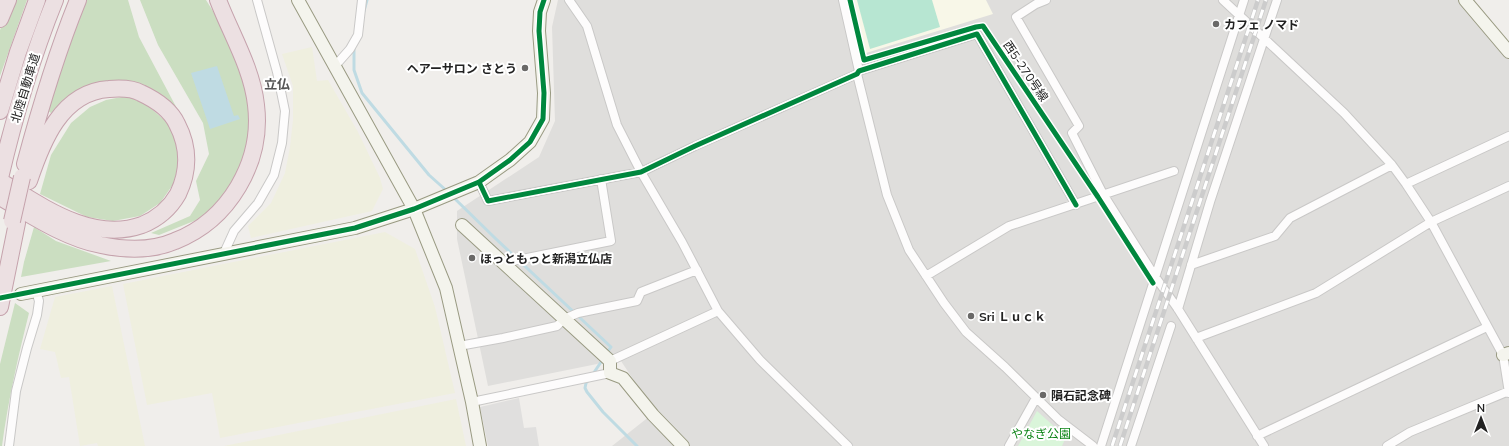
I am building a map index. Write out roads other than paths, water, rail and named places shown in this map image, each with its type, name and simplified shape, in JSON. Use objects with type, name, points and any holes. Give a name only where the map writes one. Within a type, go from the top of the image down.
[{"type":"highway","points":[[0,19],[8,0]]},
{"type":"highway","name":"北陸自動車道","points":[[0,111],[18,52],[37,0]]},
{"type":"highway","name":"北陸自動車道","points":[[2,171],[33,62],[54,0]]},
{"type":"highway","points":[[0,284],[14,222],[26,179],[37,118],[54,63],[78,0]]},
{"type":"highway","points":[[0,196],[63,232],[99,245],[116,248],[146,248],[175,242],[188,236],[211,219],[231,199],[245,175],[254,149],[257,119],[256,105],[250,78],[218,0]]},
{"type":"highway","points":[[0,181],[45,208],[79,224],[98,229],[117,230],[134,228],[150,222],[164,212],[175,200],[183,184],[186,169],[186,154],[183,137],[177,123],[168,110],[152,98],[136,91],[119,88],[100,90],[83,96],[67,107],[55,121],[26,179]]},
{"type":"highway","points":[[0,307],[14,222]]},
{"type":"street","points":[[224,253],[234,231],[258,203],[274,175],[282,143],[285,111],[277,72],[257,0]]},
{"type":"street","points":[[298,0],[414,209],[446,288],[472,402],[480,446]]},
{"type":"street","points":[[334,66],[350,50],[358,35],[362,0]]},
{"type":"street","points":[[21,294],[355,228],[414,209],[479,182],[510,160],[530,142],[543,119],[544,93],[539,31],[540,12],[544,0]]},
{"type":"street","points":[[569,0],[587,26],[617,124],[641,172],[697,270],[718,311],[760,360],[848,446]]},
{"type":"street","points":[[843,0],[858,72],[887,195],[909,250],[966,332],[1005,367],[1059,420],[1093,446]]},
{"type":"street","points":[[1046,0],[1016,17],[1079,126],[1072,133],[1103,194],[1154,275],[1178,309],[1264,446]]},
{"type":"street","points":[[1223,0],[1344,113],[1392,166],[1406,184],[1431,222],[1487,327],[1506,354],[1509,392],[1410,432],[1387,446]]},
{"type":"street","points":[[1101,446],[1154,275],[1244,0]]},
{"type":"street","points":[[1178,309],[1210,202],[1276,0]]},
{"type":"street","points":[[1465,0],[1509,52]]},
{"type":"street","points":[[479,182],[488,200],[641,172],[858,72],[977,34],[1076,205]]},
{"type":"street","points":[[1406,184],[1509,136]]},
{"type":"street","points":[[1191,265],[1275,236],[1290,218],[1392,166]]},
{"type":"street","points":[[926,276],[1009,226],[1076,205],[1103,194],[1174,171]]},
{"type":"street","points":[[506,265],[512,261],[611,240],[600,179]]},
{"type":"street","points":[[1196,338],[1316,293],[1431,222],[1509,186]]},
{"type":"street","points":[[462,225],[564,319],[610,367],[623,378],[653,415],[683,446]]},
{"type":"street","points":[[459,346],[556,326],[564,319],[578,313],[637,301],[641,292],[697,270]]},
{"type":"street","points":[[9,446],[16,391],[37,315],[39,301],[36,291]]},
{"type":"street","points":[[472,402],[610,367],[718,311]]},
{"type":"street","points":[[1131,446],[1171,326]]},
{"type":"street","points":[[1257,436],[1487,327]]},
{"type":"street","points":[[1009,446],[1036,398]]},
{"type":"water","points":[[217,66],[234,116],[238,115],[240,119],[210,129],[191,73]]},
{"type":"waterway","points":[[364,11],[367,0]]},
{"type":"waterway","points":[[354,47],[354,70],[362,93],[429,175],[448,192]]},
{"type":"waterway","points":[[452,196],[611,347],[606,354]]},
{"type":"waterway","points":[[593,374],[603,359]]},
{"type":"waterway","points":[[590,379],[586,383],[585,388],[587,392],[603,412],[637,446]]},
{"type":"railway","points":[[1112,446],[1258,0]]},
{"type":"railway","points":[[1120,446],[1266,0]]},
{"type":"place","name":"カフェ ノマド","points":[[1216,24]]},
{"type":"place","name":"ヘアーサロン さとう","points":[[525,68]]},
{"type":"place","name":"ほっともっと新潟立仏店","points":[[472,258]]},
{"type":"place","name":"Sri Ｌｕｃｋ","points":[[971,316]]},
{"type":"place","name":"隕石記念碑","points":[[1043,395]]},
{"type":"district","name":"立仏","points":[[277,84]]},
{"type":"park label","name":"やなぎ公園","points":[[1041,433]]}]
